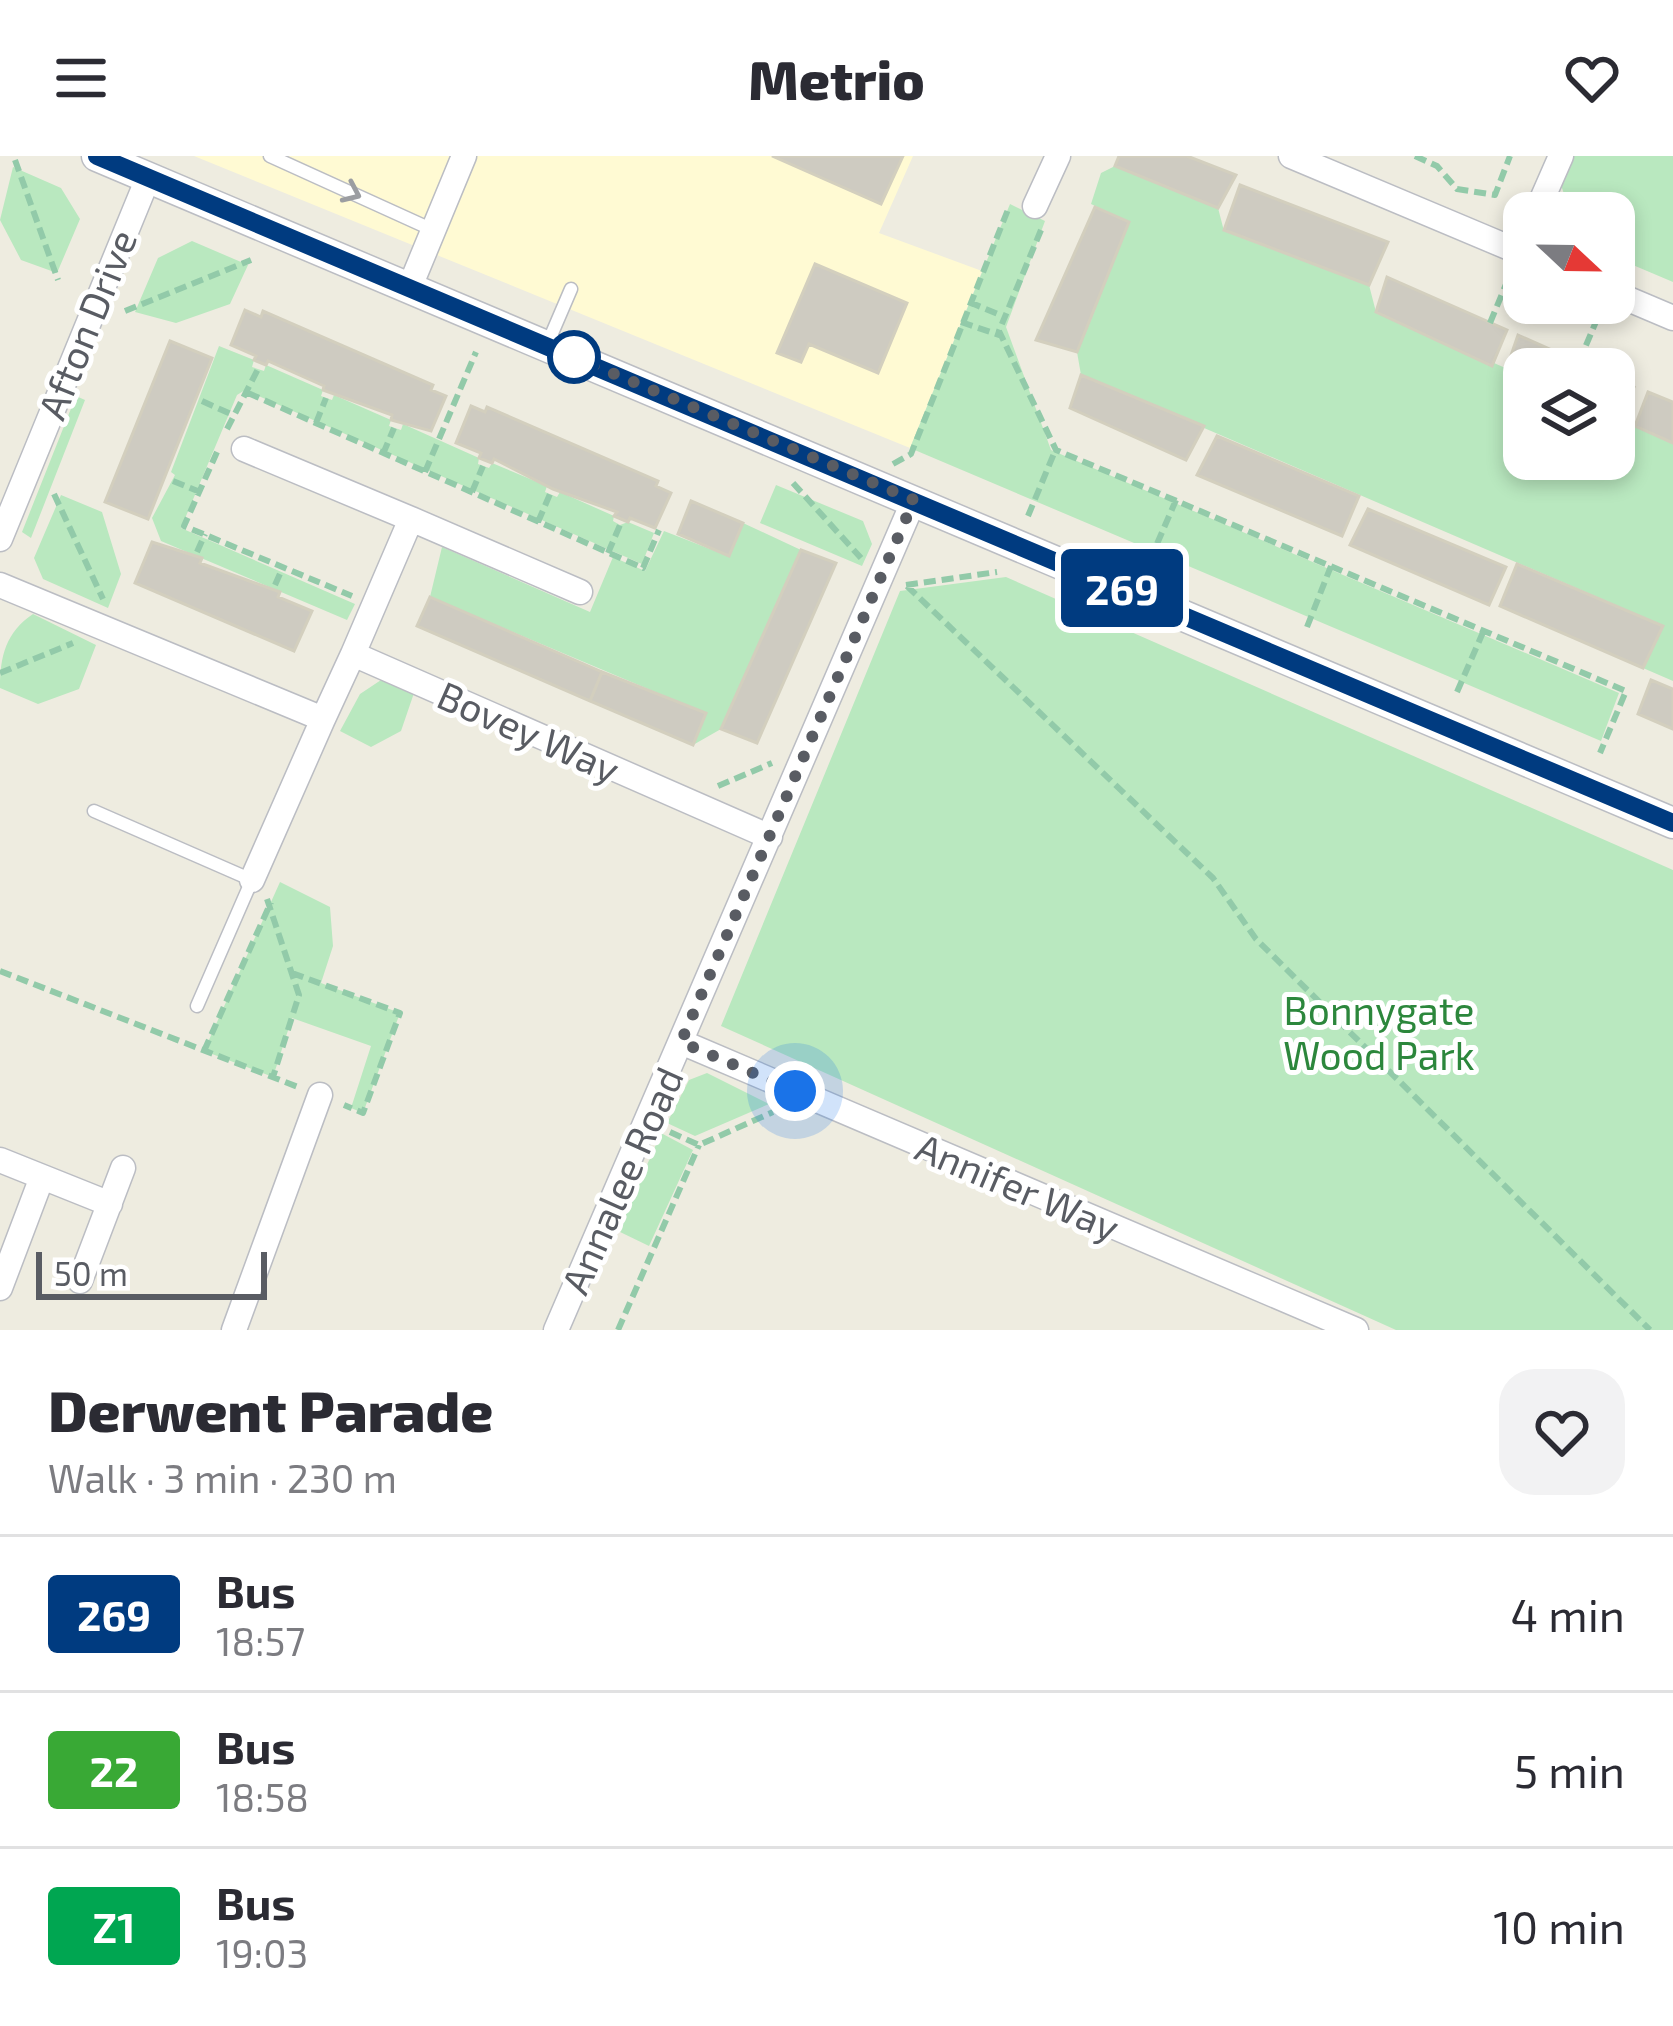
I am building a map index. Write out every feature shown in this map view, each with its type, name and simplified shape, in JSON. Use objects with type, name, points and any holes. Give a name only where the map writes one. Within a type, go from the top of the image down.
[{"type":"street","points":[[97,156],[1673,824]]},
{"type":"street","points":[[409,290],[464,156]]},
{"type":"street","points":[[1291,156],[1503,240]]},
{"type":"street","points":[[1545,192],[1561,156]]},
{"type":"street","points":[[1030,210],[1057,157]]},
{"type":"street","name":"Afton Drive","points":[[0,539],[148,178]]},
{"type":"street","points":[[1635,302],[1673,318]]},
{"type":"street","points":[[244,449],[580,592]]},
{"type":"street","name":"Annalee Road","points":[[556,1330],[914,500]]},
{"type":"street","points":[[252,880],[411,519]]},
{"type":"street","points":[[0,585],[323,719]]},
{"type":"street","name":"Bovey Way","points":[[353,654],[770,837]]},
{"type":"street","name":"Annifer Way","points":[[681,1042],[1356,1330]]},
{"type":"street","points":[[234,1330],[320,1095]]},
{"type":"street","points":[[0,1160],[110,1204]]},
{"type":"street","points":[[80,1281],[123,1168]]},
{"type":"street","points":[[0,1288],[42,1178]]},
{"type":"lane","points":[[271,156],[434,230]]},
{"type":"lane","points":[[546,346],[572,289]]},
{"type":"lane","points":[[94,811],[252,880],[197,1006]]},
{"type":"path","points":[[1415,156],[1437,166],[1457,189],[1495,195],[1510,156]]},
{"type":"path","points":[[15,160],[58,280]]},
{"type":"path","points":[[882,488],[896,460],[910,454],[969,302],[1030,210]]},
{"type":"path","points":[[1030,210],[1002,336],[1056,450],[1626,691],[1600,753]]},
{"type":"path","points":[[124,311],[251,260]]},
{"type":"path","points":[[1490,323],[1503,293]]},
{"type":"path","points":[[969,302],[1005,317]]},
{"type":"path","points":[[961,322],[1002,336]]},
{"type":"path","points":[[425,472],[476,352]]},
{"type":"path","points":[[258,369],[184,526],[360,600]]},
{"type":"path","points":[[248,393],[643,568],[659,530]]},
{"type":"path","points":[[316,423],[326,398]]},
{"type":"path","points":[[202,401],[233,416]]},
{"type":"path","points":[[383,454],[394,428]]},
{"type":"path","points":[[1030,509],[1056,450]]},
{"type":"path","points":[[472,492],[483,466]]},
{"type":"path","points":[[790,479],[868,566]]},
{"type":"path","points":[[172,481],[200,492]]},
{"type":"path","points":[[54,494],[107,608]]},
{"type":"path","points":[[538,521],[550,494]]},
{"type":"path","points":[[1150,560],[1176,500]]},
{"type":"path","points":[[608,553],[620,524]]},
{"type":"path","points":[[197,552],[206,534]]},
{"type":"path","points":[[1307,627],[1331,566]]},
{"type":"path","points":[[275,585],[283,567]]},
{"type":"path","points":[[906,585],[1213,878],[1256,939],[1650,1330]]},
{"type":"path","points":[[1457,692],[1484,630]]},
{"type":"path","points":[[0,673],[93,635]]},
{"type":"path","points":[[705,791],[787,758]]},
{"type":"path","points":[[252,880],[271,902],[299,995],[273,1077]]},
{"type":"path","points":[[204,1051],[271,902]]},
{"type":"path","points":[[0,971],[363,1113],[400,1013],[292,973]]},
{"type":"path","points":[[618,1330],[699,1145],[793,1103]]},
{"type":"path","points":[[659,1127],[699,1145]]},
{"type":"shaded area","points":[[194,156],[913,156],[879,233],[982,271],[910,448]]},
{"type":"green space","points":[[1569,156],[1673,156],[1673,282],[1635,266],[1635,192],[1563,192],[1559,179]]},
{"type":"green space","points":[[1115,166],[1218,208],[1224,231],[1369,285],[1376,312],[1503,367],[1503,480],[1635,480],[1635,424],[1673,443],[1673,681],[1643,668],[1662,625],[1081,375],[1077,352],[1129,222],[1091,204],[1101,173]]},
{"type":"green space","points":[[13,167],[61,188],[80,219],[57,273],[21,260],[0,220]]},
{"type":"green space","points":[[1010,204],[1045,221],[1006,327],[1051,450],[1619,693],[1601,741],[910,448]]},
{"type":"green space","points":[[192,241],[248,265],[230,304],[176,323],[135,312],[158,258]]},
{"type":"green space","points":[[219,346],[254,360],[252,367],[264,371],[266,365],[323,390],[321,396],[332,400],[334,395],[391,420],[389,426],[401,430],[403,424],[479,458],[478,464],[489,468],[492,463],[547,486],[545,492],[557,497],[560,492],[614,516],[613,521],[620,525],[628,522],[654,533],[642,564],[245,390],[237,395],[181,528],[355,604],[347,620],[161,541],[152,518],[175,475],[171,472]]},
{"type":"green space","points":[[76,396],[85,400],[31,538],[22,532]]},
{"type":"green space","points":[[776,485],[863,521],[872,544],[862,566],[760,523]]},
{"type":"green space","points":[[61,495],[102,512],[121,574],[108,608],[43,579],[34,558]]},
{"type":"green space","points":[[743,523],[801,550],[721,729],[693,745],[705,713],[430,597],[442,547],[590,612],[613,557],[645,571],[664,531],[728,556]]},
{"type":"green space","name":"Bonnygate Wood Park","points":[[1006,577],[1673,870],[1673,1330],[1396,1330],[721,1026],[900,591]]},
{"type":"green space","points":[[33,614],[96,645],[79,689],[38,704],[0,688],[6,646]]},
{"type":"green space","points":[[381,680],[414,693],[401,731],[371,747],[340,731],[360,694]]},
{"type":"green space","points":[[280,882],[330,907],[333,946],[321,983],[400,1013],[363,1113],[351,1108],[371,1046],[292,1018],[273,1077],[204,1051]]},
{"type":"green space","points":[[707,1073],[769,1104],[695,1136],[667,1123],[689,1080]]},
{"type":"green space","points":[[661,1133],[693,1150],[649,1246],[618,1231]]},
{"type":"building","points":[[772,156],[903,156],[881,204]]},
{"type":"building","points":[[1119,156],[1187,156],[1236,175],[1218,208],[1115,166]]},
{"type":"building","points":[[1240,185],[1388,242],[1369,285],[1224,230]]},
{"type":"building","points":[[1095,207],[1129,222],[1077,352],[1036,340]]},
{"type":"building","points":[[815,264],[907,303],[878,373],[809,344],[801,362],[777,353]]},
{"type":"building","points":[[1387,277],[1507,330],[1492,366],[1376,312]]},
{"type":"building","points":[[245,310],[261,317],[263,311],[433,385],[431,390],[446,396],[431,431],[391,420],[392,415],[323,390],[324,386],[268,361],[266,365],[254,360],[256,356],[231,345]]},
{"type":"building","points":[[1518,335],[1547,348],[1514,348]]},
{"type":"building","points":[[170,341],[212,358],[148,519],[105,502]]},
{"type":"building","points":[[1081,375],[1204,426],[1186,460],[1070,408]]},
{"type":"building","points":[[1648,392],[1673,402],[1673,443],[1635,426]]},
{"type":"building","points":[[471,406],[485,412],[487,407],[658,481],[656,486],[671,493],[655,528],[630,518],[628,522],[614,516],[617,512],[553,489],[494,459],[492,463],[479,458],[481,453],[456,443]]},
{"type":"building","points":[[1217,436],[1359,496],[1342,536],[1197,475]]},
{"type":"building","points":[[691,501],[743,523],[729,556],[678,534]]},
{"type":"building","points":[[1368,509],[1506,567],[1489,605],[1350,545]]},
{"type":"building","points":[[152,542],[202,558],[200,563],[280,592],[278,597],[312,611],[294,651],[135,583]]},
{"type":"building","points":[[801,550],[836,563],[757,743],[721,729]]},
{"type":"building","points":[[1517,564],[1663,626],[1643,668],[1500,606]]},
{"type":"building","points":[[430,597],[602,672],[590,701],[417,626]]},
{"type":"building","points":[[602,672],[706,713],[693,745],[590,701]]},
{"type":"building","points":[[1651,680],[1673,689],[1673,729],[1638,714]]},
{"type":"bus line","name":"269","points":[[97,156],[1673,823]]},
{"type":"route","points":[[574,357],[914,500],[681,1042],[795,1091]]}]
